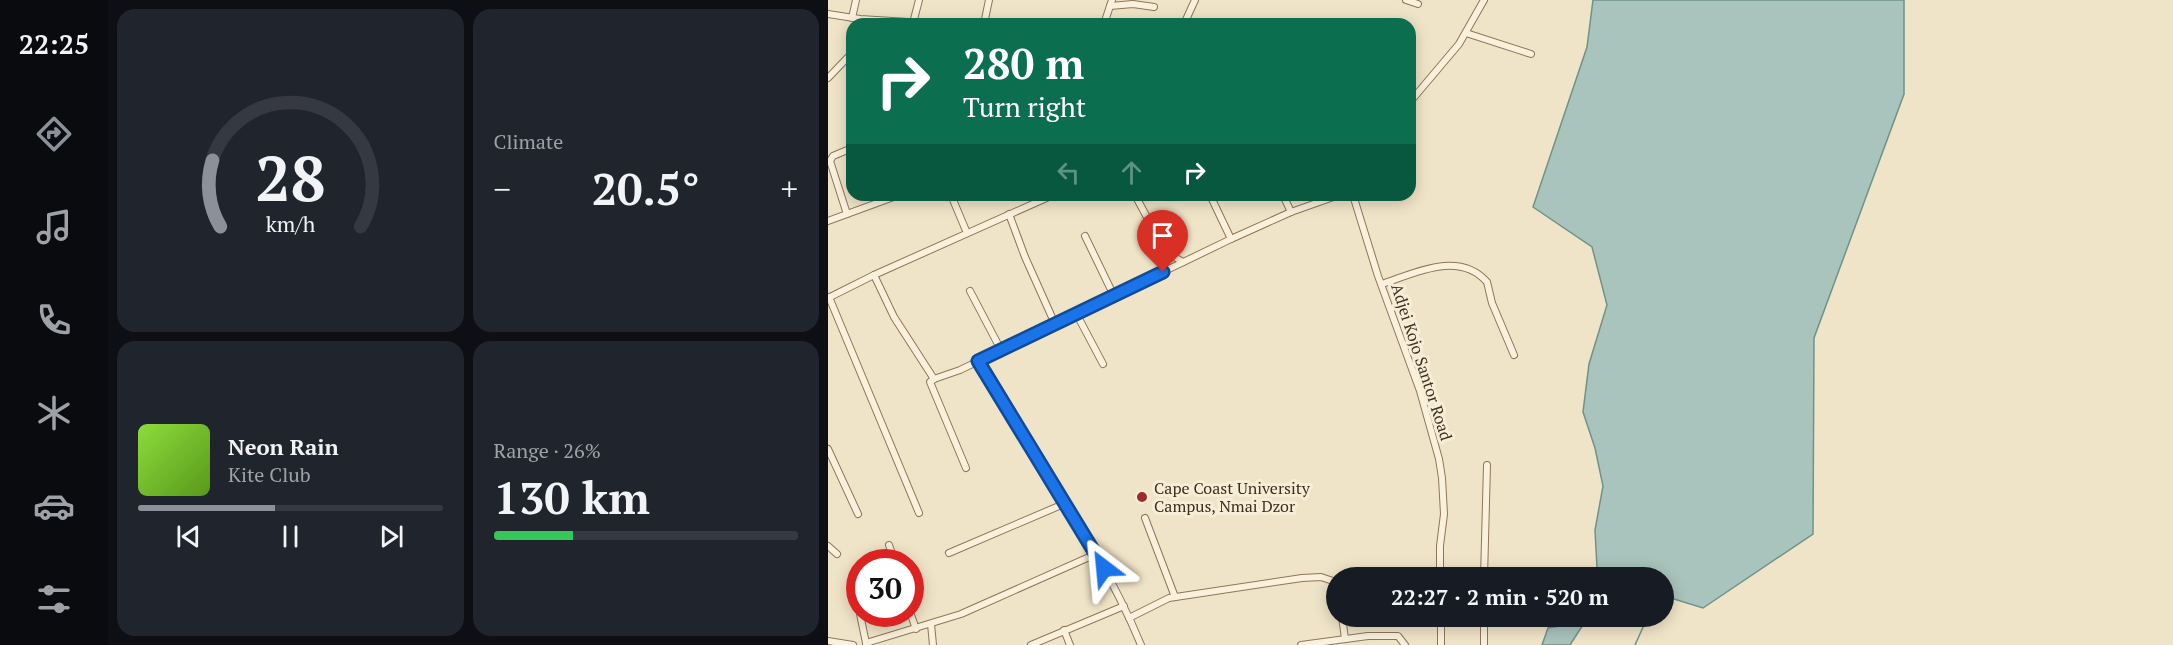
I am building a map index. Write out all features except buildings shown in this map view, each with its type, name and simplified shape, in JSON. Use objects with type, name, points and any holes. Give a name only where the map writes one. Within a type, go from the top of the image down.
[{"type":"street","points":[[828,14],[852,18],[856,0]]},
{"type":"street","points":[[912,0],[918,4]]},
{"type":"street","points":[[985,18],[989,0]]},
{"type":"street","points":[[1187,18],[1195,0]]},
{"type":"street","points":[[1406,0],[1418,4]]},
{"type":"street","points":[[1416,95],[1466,33],[1484,0]]},
{"type":"street","points":[[1106,18],[1111,3],[1154,7]]},
{"type":"street","points":[[1466,33],[1531,54]]},
{"type":"street","points":[[828,78],[846,59]]},
{"type":"street","points":[[846,151],[833,156],[830,161],[848,214]]},
{"type":"street","points":[[828,221],[883,201]]},
{"type":"street","points":[[954,201],[967,233]]},
{"type":"street","points":[[920,513],[829,298],[874,274],[1039,201]]},
{"type":"street","points":[[1138,201],[1163,247],[1169,254],[1183,262]]},
{"type":"street","points":[[1213,201],[1231,238]]},
{"type":"street","points":[[1286,201],[1291,212]]},
{"type":"street","points":[[966,468],[930,382],[934,379],[978,361],[1231,238],[1322,201]]},
{"type":"street","name":"Adjei Kojo Santor Road","points":[[1355,201],[1420,392],[1439,459],[1444,514],[1440,567]]},
{"type":"street","points":[[1010,214],[1025,257],[1055,324]]},
{"type":"street","points":[[1085,236],[1114,296]]},
{"type":"street","points":[[1382,284],[1450,265],[1466,267],[1487,282],[1492,303],[1514,355]]},
{"type":"street","points":[[874,274],[894,317],[934,379]]},
{"type":"street","points":[[970,291],[1001,350]]},
{"type":"street","points":[[1076,313],[1103,364]]},
{"type":"street","points":[[978,361],[1096,554],[1124,606],[1141,645]]},
{"type":"street","points":[[828,449],[858,514]]},
{"type":"street","points":[[1484,567],[1487,465]]},
{"type":"street","points":[[949,553],[1066,502]]},
{"type":"street","points":[[1145,518],[1175,597]]},
{"type":"street","points":[[889,545],[890,549]]},
{"type":"street","points":[[828,546],[837,554]]},
{"type":"street","points":[[863,627],[866,644],[916,629],[961,614],[1096,554]]},
{"type":"street","points":[[1129,618],[1175,597],[1302,578],[1326,578]]},
{"type":"street","points":[[1031,645],[1124,606]]},
{"type":"street","points":[[931,624],[933,645]]},
{"type":"street","points":[[1343,627],[1345,639]]},
{"type":"street","points":[[1441,627],[1441,645]]},
{"type":"street","points":[[1484,627],[1484,645]]},
{"type":"street","points":[[1064,630],[1070,645]]},
{"type":"street","points":[[1301,645],[1368,636],[1398,636],[1405,645]]},
{"type":"street","points":[[828,640],[853,645]]},
{"type":"water","points":[[1593,0],[1904,0],[1904,94],[1814,338],[1813,534],[1703,608],[1674,599],[1674,567],[1597,567],[1595,530],[1603,486],[1595,448],[1583,412],[1589,364],[1607,305],[1592,247],[1533,207],[1587,47]]},
{"type":"water","points":[[1582,627],[1570,645],[1542,645],[1548,628]]},
{"type":"waterway","points":[[1635,645],[1643,627]]},
{"type":"place","name":"Cape Coast University Campus, Nmai Dzor","points":[[1142,497]]},
{"type":"route","points":[[1104,568],[1066,502],[978,361],[1163,272]]}]
